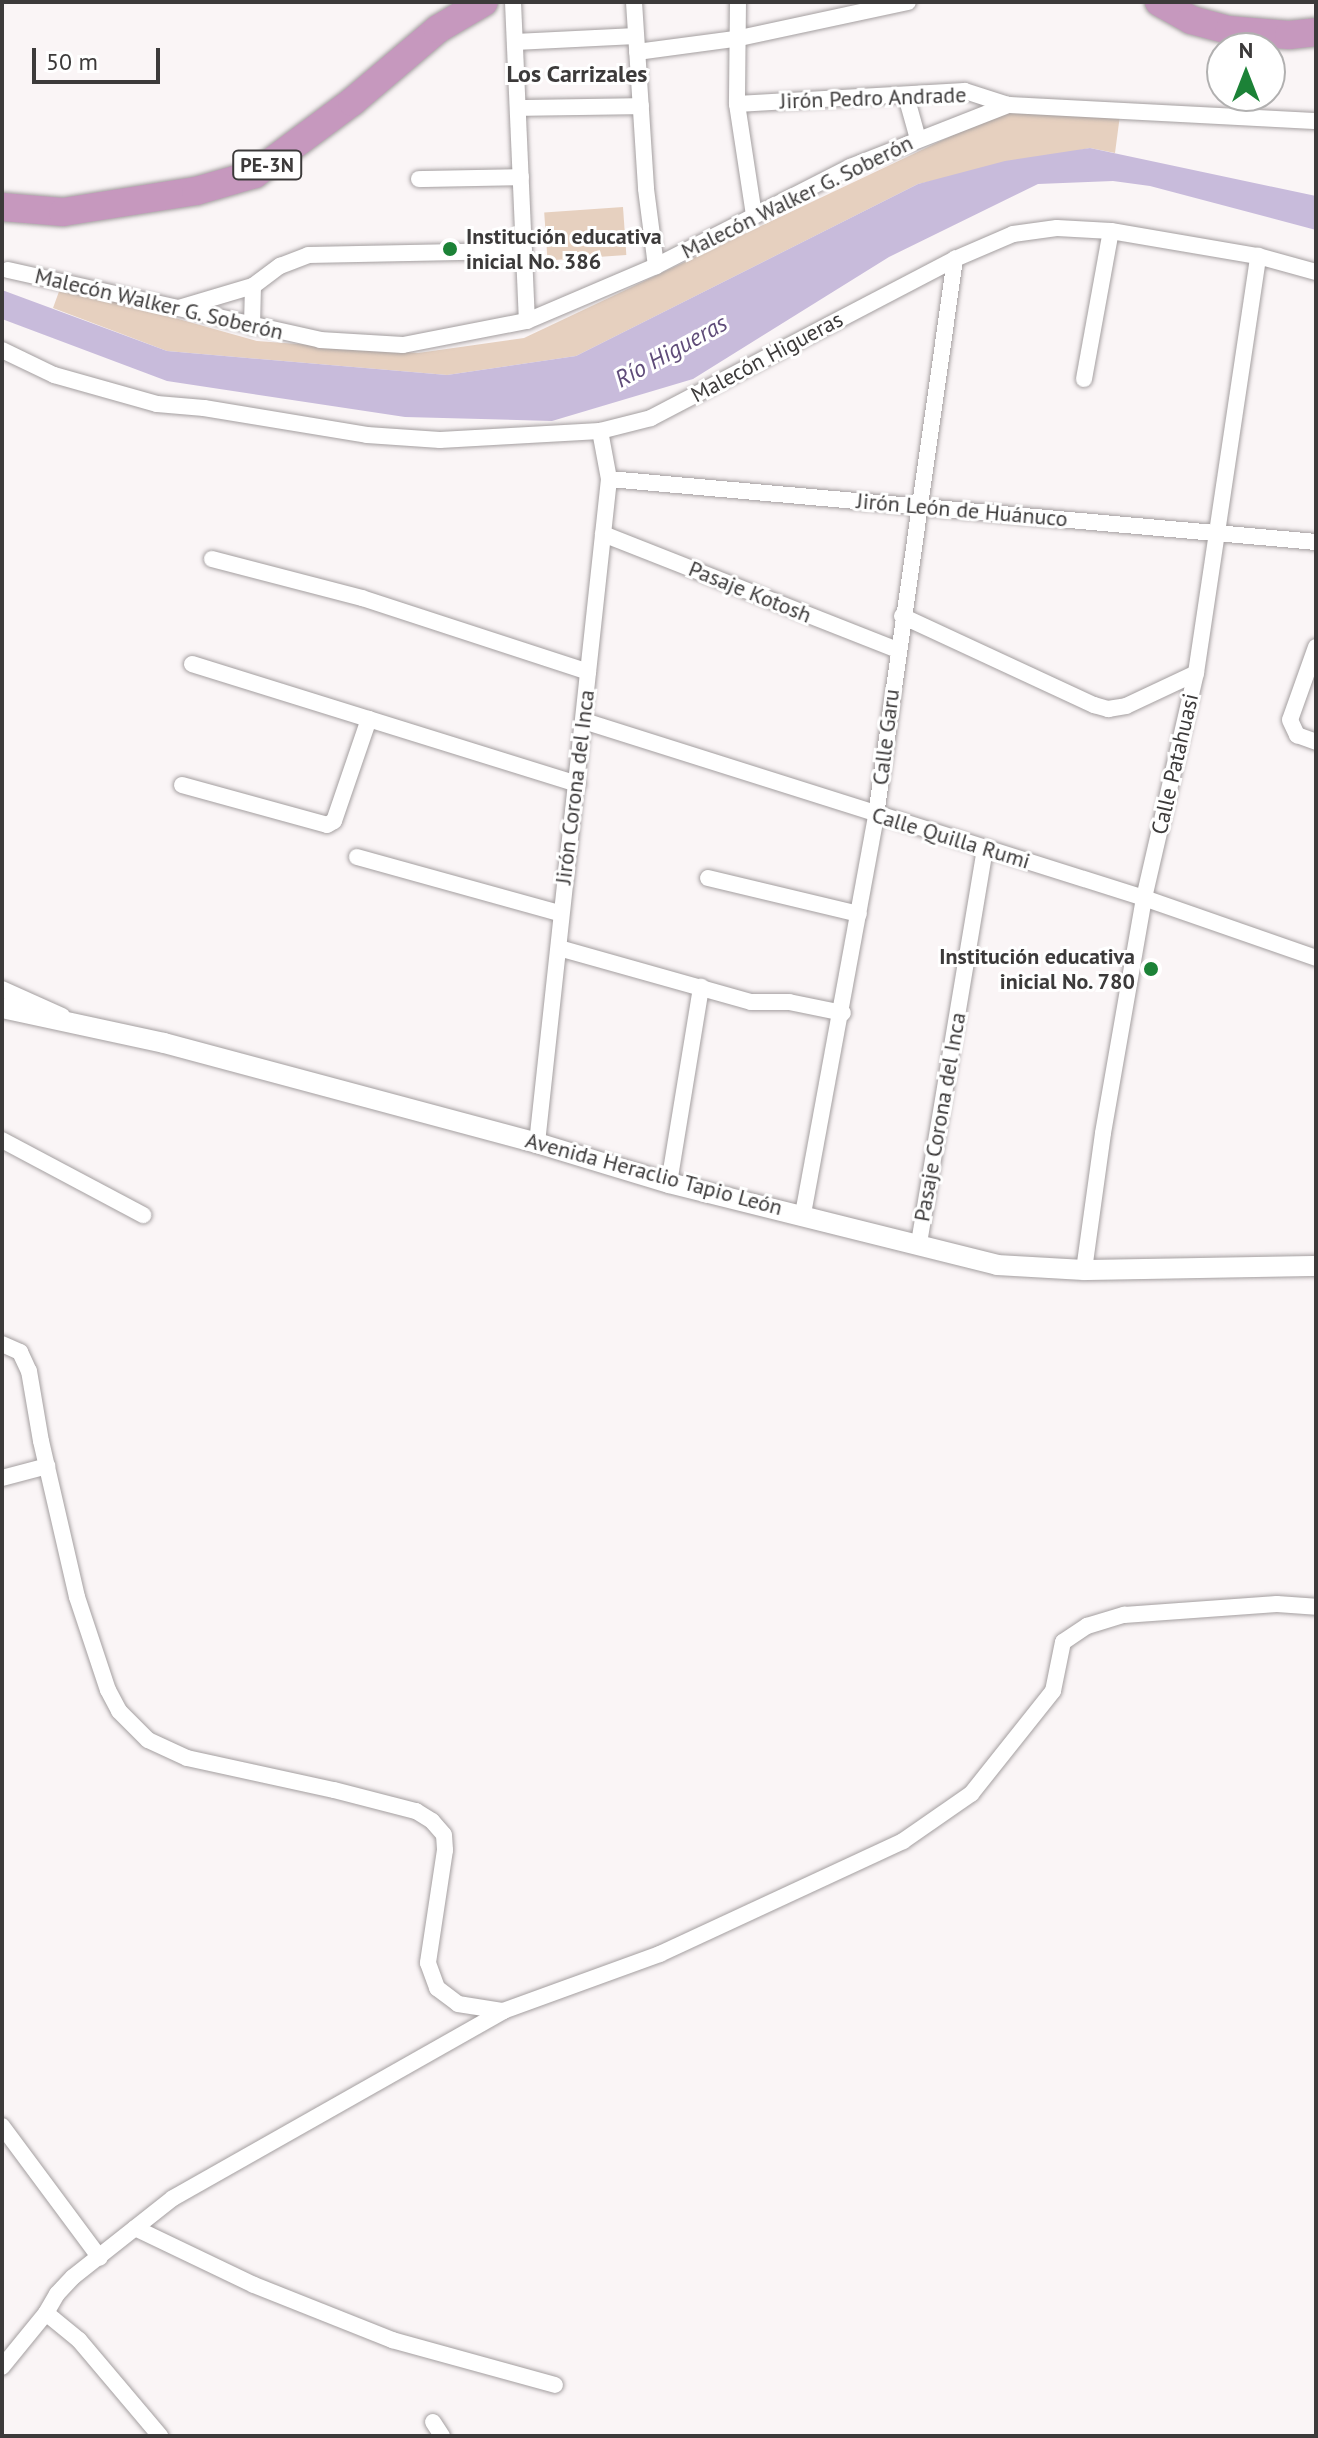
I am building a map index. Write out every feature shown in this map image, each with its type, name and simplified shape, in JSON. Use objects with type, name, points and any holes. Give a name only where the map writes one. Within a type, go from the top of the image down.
[{"type":"highway","name":"PE-3N","points":[[2,207],[63,212],[196,191],[255,174],[352,102],[438,29],[484,2]]},
{"type":"highway","points":[[1159,2],[1191,20],[1229,30],[1303,33]]},
{"type":"street","points":[[513,2],[527,321]]},
{"type":"street","points":[[634,2],[656,266]]},
{"type":"street","points":[[738,2],[735,39],[737,104],[754,215]]},
{"type":"street","points":[[515,42],[637,44],[735,39],[908,2]]},
{"type":"street","points":[[1303,33],[1316,24]]},
{"type":"street","name":"Jirón Pedro Andrade","points":[[737,104],[965,91],[1008,105]]},
{"type":"street","points":[[906,96],[918,139]]},
{"type":"street","name":"Malecón Walker G. Soberón","points":[[8,270],[320,340],[403,345],[527,321],[656,266],[850,167],[1008,105],[1316,121]]},
{"type":"street","points":[[518,108],[641,106]]},
{"type":"street","points":[[419,179],[521,177]]},
{"type":"street","name":"Malecón Higueras","points":[[2,350],[54,375],[157,404],[204,408],[367,435],[440,440],[600,431],[651,418],[955,259],[1013,234],[1057,228],[1111,231],[1258,256],[1316,272]]},
{"type":"street","points":[[1084,379],[1111,231]]},
{"type":"street","points":[[178,308],[253,286],[280,266],[308,255],[524,251]]},
{"type":"street","name":"Calle Patahuasi","points":[[1084,1270],[1103,1133],[1144,898],[1196,673],[1258,256]]},
{"type":"street","name":"Calle Garu","points":[[803,1214],[843,1013],[876,815],[955,259]]},
{"type":"street","points":[[252,326],[253,286]]},
{"type":"street","name":"Jirón Corona del Inca","points":[[537,1143],[559,948],[559,913],[578,784],[609,479],[600,431]]},
{"type":"street","name":"Jirón León de Huánuco","points":[[609,479],[1316,542]]},
{"type":"street","name":"Pasaje Kotosh","points":[[603,534],[898,650]]},
{"type":"street","points":[[212,559],[362,598],[588,672]]},
{"type":"street","points":[[902,616],[1108,709],[1126,706],[1196,673]]},
{"type":"street","points":[[1316,647],[1290,725],[1297,735],[1316,742]]},
{"type":"street","points":[[192,664],[578,784]]},
{"type":"street","points":[[182,785],[327,825],[334,821],[369,719]]},
{"type":"street","name":"Calle Quilla Rumi","points":[[584,721],[1144,898],[1316,958]]},
{"type":"street","name":"Pasaje Corona del Inca","points":[[919,1243],[985,849]]},
{"type":"street","points":[[357,857],[559,913]]},
{"type":"street","points":[[708,878],[859,914]]},
{"type":"street","points":[[559,948],[751,1002],[789,1002],[843,1013]]},
{"type":"street","points":[[669,1183],[701,987]]},
{"type":"street","points":[[2,989],[78,1023]]},
{"type":"street","name":"Avenida Heraclio Tapio León","points":[[2,1008],[78,1023],[537,1143],[669,1183],[919,1243],[997,1265],[1084,1270],[1316,1266]]},
{"type":"street","points":[[2,1140],[143,1215]]},
{"type":"street","points":[[2,1344],[20,1352],[29,1371],[77,1597],[108,1690],[119,1711],[148,1740],[187,1758],[416,1811],[432,1821],[444,1835],[428,1963],[437,1988],[458,2004],[503,2011]]},
{"type":"street","points":[[2,1478],[47,1466]]},
{"type":"street","points":[[2,2367],[73,2277],[173,2198],[503,2011],[660,1954],[903,1841],[971,1794],[1053,1691],[1063,1642],[1087,1626],[1124,1615],[1277,1604],[1316,1607]]},
{"type":"street","points":[[2,2126],[100,2258]]},
{"type":"street","points":[[135,2228],[254,2285],[392,2340],[555,2385]]},
{"type":"street","points":[[46,2313],[79,2340],[160,2436]]},
{"type":"shaded area","points":[[1002,112],[1120,115],[1115,153],[1090,148],[918,184],[576,356],[447,375],[167,351],[53,308],[61,286],[257,341],[418,353],[524,338]]},
{"type":"shaded area","points":[[623,207],[626,255],[548,260],[544,213]]},
{"type":"water","name":"Río Higueras","points":[[1090,148],[1316,196],[1316,230],[1150,186],[1113,181],[1038,184],[889,257],[693,379],[552,421],[405,417],[167,381],[2,319],[2,290],[167,351],[447,375],[576,356],[918,184],[1005,161]]},
{"type":"place","name":"Institución educativa inicial No. 386","points":[[450,249]]},
{"type":"place","name":"Institución educativa inicial No. 780","points":[[1151,969]]},
{"type":"district","name":"Los Carrizales","points":[[577,74]]}]
